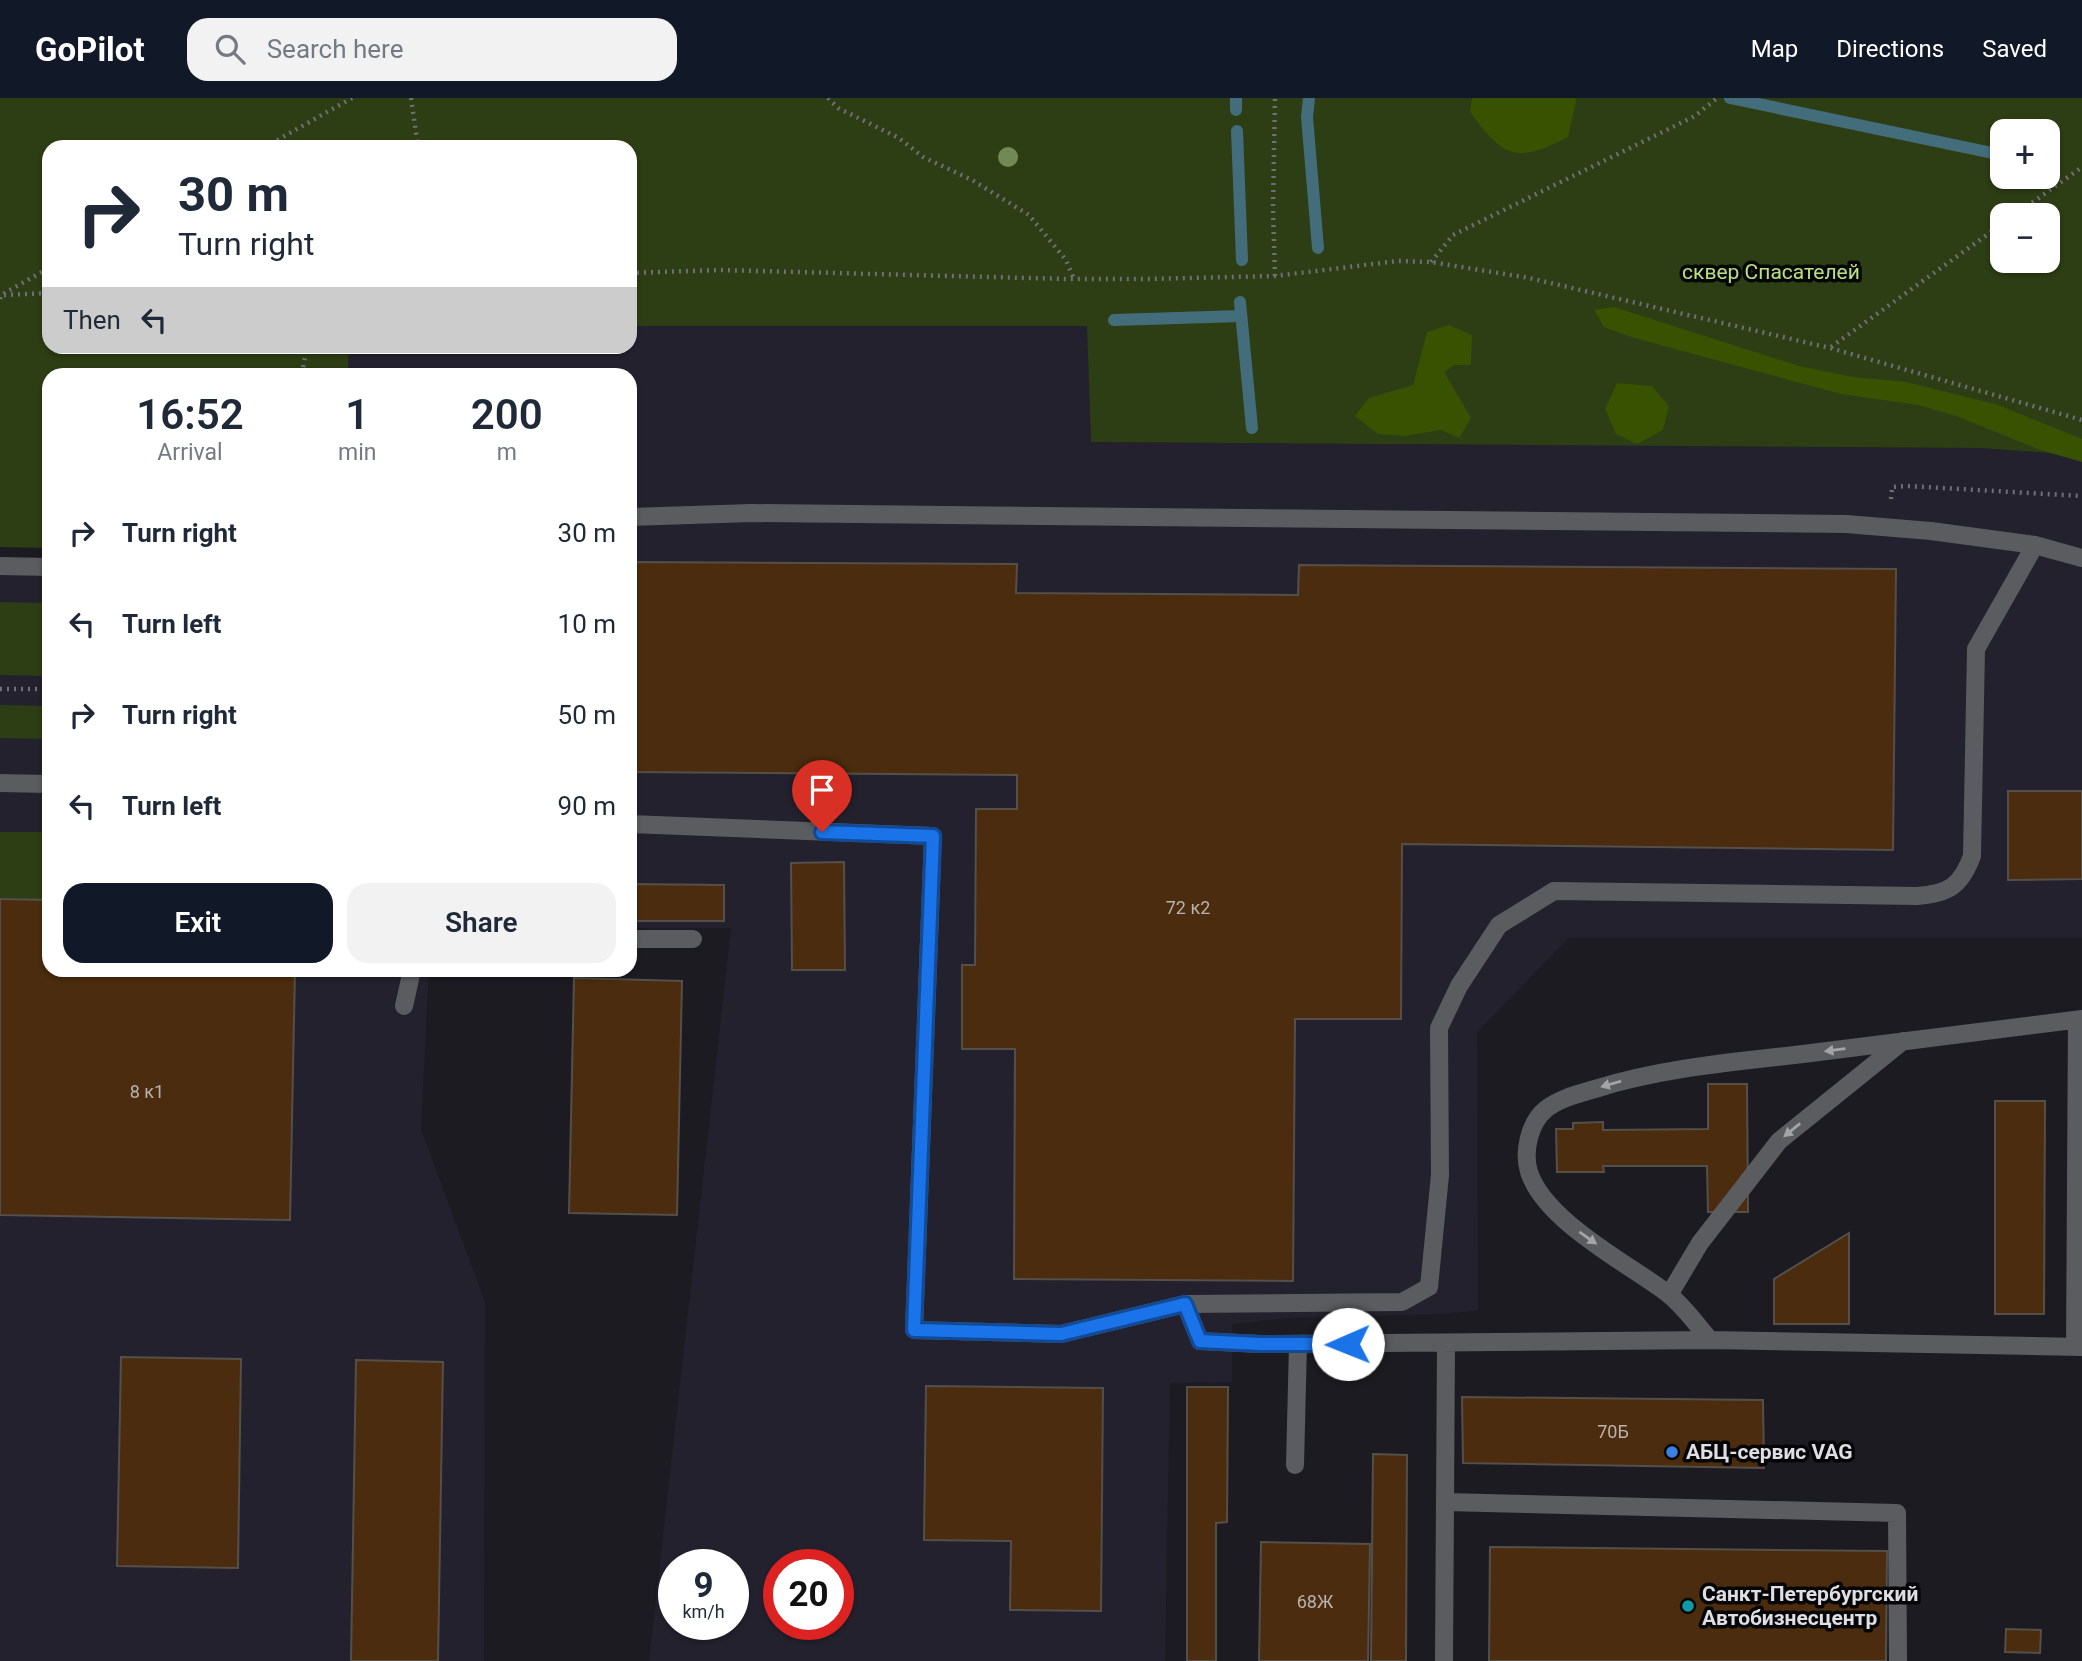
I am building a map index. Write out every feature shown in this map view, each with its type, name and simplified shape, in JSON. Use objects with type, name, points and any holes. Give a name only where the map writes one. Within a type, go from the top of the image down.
[{"type":"lane","points":[[637,517],[764,513],[1846,524],[2035,545],[2082,558]]},
{"type":"lane","points":[[637,824],[933,836],[914,1330],[1061,1334],[1185,1304],[1402,1302],[1429,1287],[1440,1175],[1439,1028],[1459,986],[1499,925],[1554,891],[1917,896],[1935,895],[1953,887],[1965,872],[1972,856],[1976,649],[2035,545]]},
{"type":"lane","points":[[0,566],[42,567]]},
{"type":"lane","points":[[0,783],[42,784]]},
{"type":"lane","points":[[637,939],[693,939]]},
{"type":"lane","points":[[404,1006],[410,977]]},
{"type":"lane","points":[[1185,1304],[1200,1341],[1298,1344],[1710,1340],[2078,1347],[2079,1019],[1702,1066],[1619,1082],[1565,1098],[1545,1110],[1532,1125],[1527,1147],[1529,1172],[1544,1199],[1572,1226],[1669,1295],[1710,1340]]},
{"type":"lane","points":[[1669,1295],[1700,1243],[1779,1141],[1903,1041]]},
{"type":"lane","points":[[1444,1661],[1446,1343]]},
{"type":"lane","points":[[1295,1465],[1298,1344]]},
{"type":"lane","points":[[1445,1502],[1897,1513],[1898,1661]]},
{"type":"path","points":[[277,140],[352,98]]},
{"type":"path","points":[[411,98],[417,140]]},
{"type":"path","points":[[828,98],[838,108],[890,133],[923,157],[972,180],[1029,215],[1066,260],[1074,279]]},
{"type":"path","points":[[1275,98],[1275,276]]},
{"type":"path","points":[[1431,262],[1453,235],[1695,116],[1717,98]]},
{"type":"path","points":[[2031,203],[2082,166]]},
{"type":"path","points":[[1830,348],[1990,233]]},
{"type":"path","points":[[637,273],[720,271],[1074,279],[1275,276],[1398,261],[1431,262],[1529,278],[1830,348],[2082,419]]},
{"type":"path","points":[[1,296],[42,272]]},
{"type":"path","points":[[1,296],[42,293]]},
{"type":"path","points":[[1889,527],[1892,486],[2082,496]]},
{"type":"path","points":[[0,689],[42,690]]},
{"type":"shaded area","points":[[637,326],[1088,326],[1092,442],[1978,448],[2082,455],[2082,938],[1569,938],[1477,1032],[1478,1310],[1445,1314],[1289,1318],[1232,1324],[1232,1382],[1170,1383],[1165,1661],[649,1661],[658,1581],[658,1640],[749,1640],[749,1549],[662,1549],[731,928],[637,928],[637,368],[348,368],[349,354],[637,354]]},
{"type":"shaded area","points":[[42,570],[42,977],[429,977],[421,1129],[485,1302],[484,1661],[0,1661],[0,571]]},
{"type":"green space","name":"cквер Спасателей","points":[[0,98],[2082,98],[2082,455],[1978,448],[1091,442],[1087,326],[637,326],[637,140],[42,140],[42,354],[349,354],[348,368],[42,368],[42,548],[0,547]]},
{"type":"green space","points":[[1472,98],[1575,98],[1576,101],[1568,137],[1536,151],[1523,153],[1512,152],[1492,139],[1470,112]]},
{"type":"green space","points":[[1614,307],[1799,366],[1853,377],[1906,382],[1998,405],[2082,439],[2082,462],[2040,450],[1956,416],[1918,405],[1841,394],[1631,337],[1604,327],[1594,310]]},
{"type":"green space","points":[[1449,325],[1472,335],[1471,365],[1454,365],[1444,372],[1471,418],[1459,438],[1441,430],[1405,436],[1378,434],[1355,416],[1369,398],[1413,385],[1427,332]]},
{"type":"green space","points":[[1617,383],[1652,386],[1669,406],[1663,430],[1637,444],[1616,434],[1605,409]]},
{"type":"green space","points":[[0,602],[42,603],[42,676],[0,675]]},
{"type":"green space","points":[[0,705],[42,706],[42,739],[0,738]]},
{"type":"green space","points":[[0,832],[42,832],[42,900],[0,899]]},
{"type":"building","points":[[637,562],[1017,564],[1016,593],[1298,595],[1299,565],[1896,569],[1893,850],[1402,844],[1401,1019],[1295,1019],[1293,1281],[1014,1279],[1015,1049],[962,1049],[962,965],[975,965],[976,809],[1017,809],[1017,775],[637,772]]},
{"type":"building","points":[[2008,791],[2082,791],[2082,879],[2008,880]]},
{"type":"building","points":[[844,862],[845,970],[792,970],[791,863]]},
{"type":"building","points":[[637,884],[724,885],[724,921],[637,921]]},
{"type":"building","points":[[0,899],[42,900],[42,977],[295,977],[290,1220],[0,1215]]},
{"type":"building","points":[[574,978],[682,981],[677,1215],[569,1213]]},
{"type":"building","points":[[1708,1084],[1747,1084],[1748,1212],[1708,1212],[1707,1166],[1603,1166],[1604,1172],[1557,1172],[1556,1129],[1573,1129],[1573,1123],[1603,1122],[1603,1130],[1708,1129]]},
{"type":"building","points":[[1995,1101],[2045,1101],[2044,1314],[1995,1314]]},
{"type":"building","points":[[1849,1233],[1849,1324],[1774,1324],[1774,1279]]},
{"type":"building","points":[[121,1357],[241,1359],[238,1568],[117,1566]]},
{"type":"building","points":[[356,1360],[443,1362],[438,1661],[351,1661]]},
{"type":"building","points":[[926,1386],[1103,1388],[1101,1611],[1010,1610],[1011,1541],[924,1540]]},
{"type":"building","points":[[1187,1387],[1228,1387],[1227,1522],[1216,1523],[1216,1661],[1187,1661]]},
{"type":"building","points":[[1462,1397],[1763,1400],[1764,1468],[1463,1463]]},
{"type":"building","points":[[1373,1454],[1407,1455],[1406,1661],[1371,1661]]},
{"type":"building","points":[[1261,1542],[1370,1544],[1368,1661],[1259,1661]]},
{"type":"building","name":"Санкт-Петербургский Автобизнесцентр","points":[[1490,1547],[1887,1551],[1886,1661],[1489,1661]]},
{"type":"building","points":[[2006,1629],[2041,1630],[2040,1653],[2005,1652]]},
{"type":"waterway","points":[[1236,98],[1236,110]]},
{"type":"waterway","points":[[1309,98],[1307,117],[1318,248]]},
{"type":"waterway","points":[[1730,98],[1990,152]]},
{"type":"waterway","points":[[1237,131],[1242,260]]},
{"type":"waterway","points":[[1240,302],[1252,428]]},
{"type":"waterway","points":[[1114,320],[1241,316]]},
{"type":"place","name":"АБЦ-сервис VAG","points":[[1672,1452]]},
{"type":"place","name":"Санкт-Петербургский Автобизнесцентр","points":[[1688,1606]]},
{"type":"route","points":[[822,832],[933,836],[914,1330],[1061,1334],[1185,1304],[1200,1341],[1348,1344]]}]
